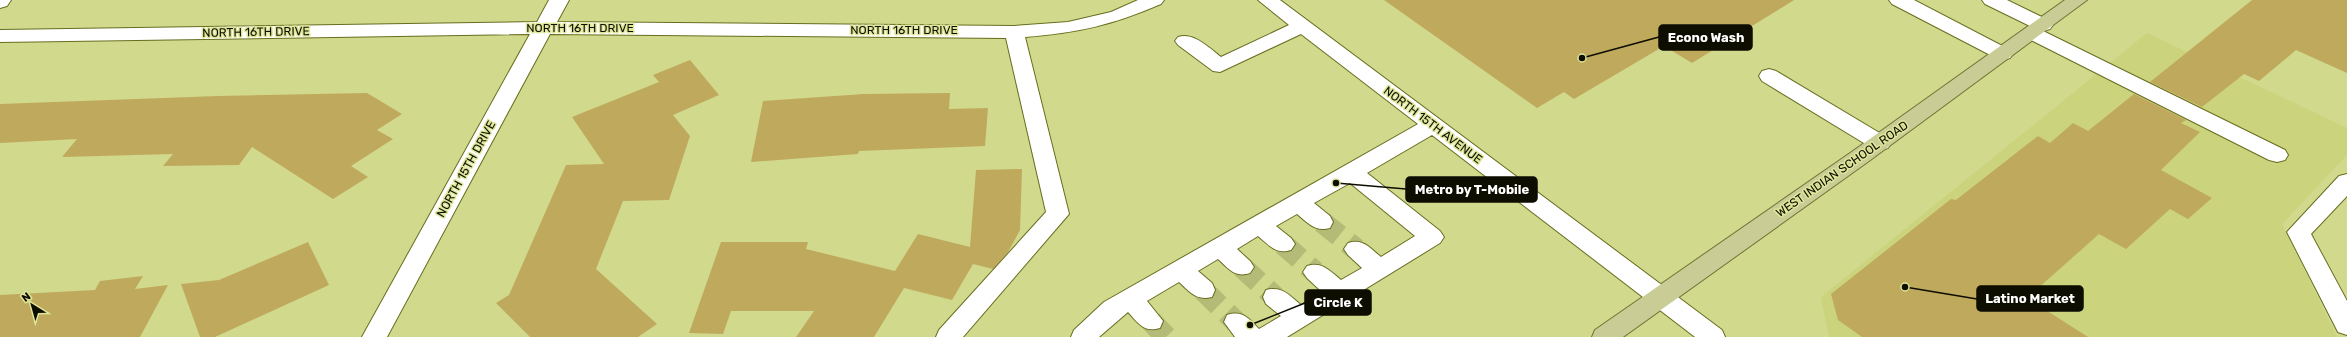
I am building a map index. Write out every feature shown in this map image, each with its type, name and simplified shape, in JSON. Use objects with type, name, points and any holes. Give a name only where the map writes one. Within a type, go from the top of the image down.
[{"type":"main road","name":"WEST INDIAN SCHOOL ROAD","points":[[1604,337],[1880,143],[2077,0]]},
{"type":"street","name":"NORTH 15TH DRIVE","points":[[374,337],[559,0]]},
{"type":"street","name":"NORTH 16TH DRIVE","points":[[0,36],[544,28],[1014,32],[1068,28],[1117,16],[1154,0]]},
{"type":"street","name":"NORTH 15TH AVENUE","points":[[1268,0],[1713,337]]},
{"type":"street","points":[[1899,0],[2003,54]]},
{"type":"street","points":[[1992,0],[2038,29],[2277,155]]},
{"type":"street","points":[[1185,41],[1220,66],[1302,26]]},
{"type":"street","points":[[948,337],[1058,214],[1014,32]]},
{"type":"street","points":[[1769,76],[1880,143]]},
{"type":"street","points":[[1083,337],[1113,309],[1433,125]]},
{"type":"street","points":[[1267,337],[1432,237],[1352,172]]},
{"type":"street","points":[[2347,182],[2299,232],[2347,325]]},
{"type":"street","points":[[1298,203],[1322,222]]},
{"type":"street","points":[[1260,225],[1283,244]]},
{"type":"street","points":[[1221,248],[1242,267]]},
{"type":"street","points":[[1356,249],[1379,269]]},
{"type":"street","points":[[1182,270],[1203,290]]},
{"type":"street","points":[[1315,272],[1340,293]]},
{"type":"street","points":[[1275,297],[1299,317]]},
{"type":"street","points":[[1131,300],[1151,321]]},
{"type":"shaded area","points":[[2147,33],[2347,128],[2347,155],[2282,224],[2337,337],[1829,337],[1821,297]]},
{"type":"building","points":[[1384,0],[1794,0],[1692,63],[1664,46],[1574,99],[1564,92],[1537,108]]},
{"type":"building","points":[[2252,0],[2347,0],[2347,73],[2296,50],[2259,81],[2244,74],[2202,107],[2150,82]]},
{"type":"building","points":[[690,60],[719,95],[673,115],[690,136],[669,200],[623,201],[596,269],[657,324],[638,337],[530,337],[496,303],[509,295],[566,165],[604,164],[572,117],[659,82],[653,75]]},
{"type":"building","points":[[367,93],[402,114],[377,130],[393,139],[351,166],[368,177],[333,199],[252,147],[239,165],[163,166],[173,154],[62,157],[77,139],[0,143],[0,104],[218,96]]},
{"type":"building","points":[[950,93],[949,109],[988,108],[985,146],[859,151],[858,154],[751,162],[763,101],[864,94]]},
{"type":"building","points":[[2134,94],[2186,120],[2181,123],[2200,132],[2161,170],[2212,198],[2188,219],[2170,209],[2126,249],[2099,234],[2027,298],[2088,337],[1862,337],[1838,320],[1831,294],[1951,199],[1956,200],[2038,136],[2050,143],[2073,123],[2088,131]]},
{"type":"building","points":[[1022,169],[1020,230],[1008,252],[993,269],[973,264],[952,300],[904,288],[874,337],[796,337],[814,311],[731,311],[723,334],[689,333],[721,242],[808,242],[806,249],[895,271],[918,234],[970,247],[976,170]]},
{"type":"building","points":[[308,242],[329,285],[215,337],[200,337],[181,284],[219,280]]},
{"type":"building","points":[[143,276],[135,289],[168,285],[140,337],[0,337],[0,295],[95,290],[100,281]]},
{"type":"tunnel","points":[[1322,222],[1356,249]]},
{"type":"tunnel","points":[[1283,244],[1315,272]]},
{"type":"tunnel","points":[[1242,267],[1275,297]]},
{"type":"tunnel","points":[[1203,290],[1236,322]]},
{"type":"tunnel","points":[[1151,321],[1166,337]]},
{"type":"place","name":"Econo Wash","points":[[1582,58]]},
{"type":"place","name":"Metro by T-Mobile","points":[[1336,183]]},
{"type":"place","name":"Latino Market","points":[[1905,287]]},
{"type":"place","name":"Circle K","points":[[1250,325]]}]
